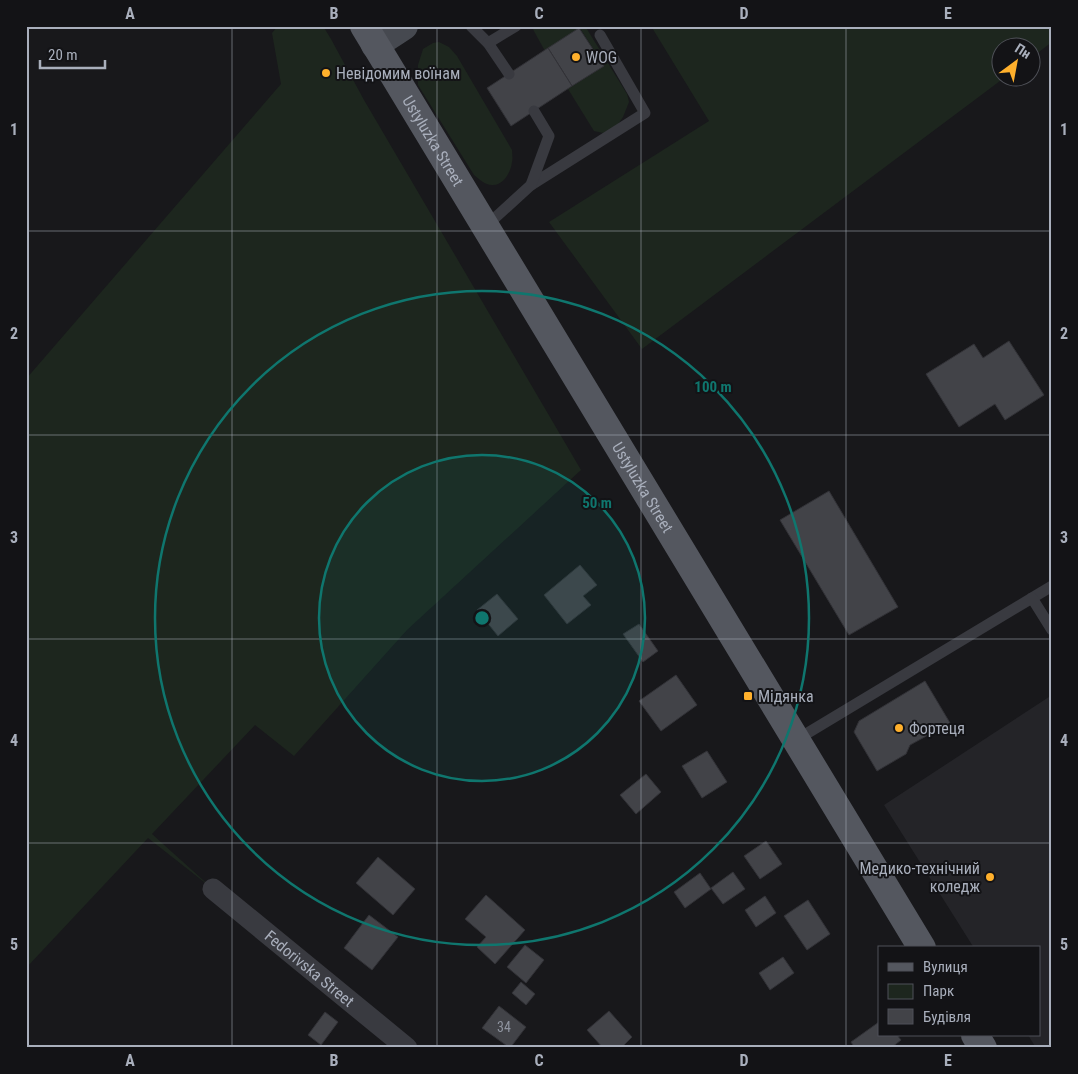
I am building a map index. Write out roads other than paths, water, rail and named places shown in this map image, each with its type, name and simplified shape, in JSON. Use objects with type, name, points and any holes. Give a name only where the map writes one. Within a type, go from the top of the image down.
[{"type":"main road","name":"Ustyluzka Street","points":[[370,36],[921,946]]},
{"type":"main road","points":[[976,1036],[983,1048]]},
{"type":"street","points":[[370,36],[404,26]]},
{"type":"street","name":"Fedorivska Street","points":[[213,889],[407,1048]]},
{"type":"lane","points":[[471,26],[488,43],[509,74]]},
{"type":"lane","points":[[488,43],[516,26]]},
{"type":"lane","points":[[485,227],[531,185],[646,113],[600,35]]},
{"type":"lane","points":[[531,185],[549,136],[534,111]]},
{"type":"lane","points":[[796,740],[1052,586]]},
{"type":"lane","points":[[1032,598],[1052,630]]},
{"type":"place","name":"WOG","points":[[576,57]]},
{"type":"place","name":"Невідомим воїнам","points":[[326,73]]},
{"type":"place","name":"Мідянка","points":[[748,696]]},
{"type":"place","name":"Фортеця","points":[[899,728]]},
{"type":"place","name":"Медико-технічний коледж","points":[[990,877]]}]
